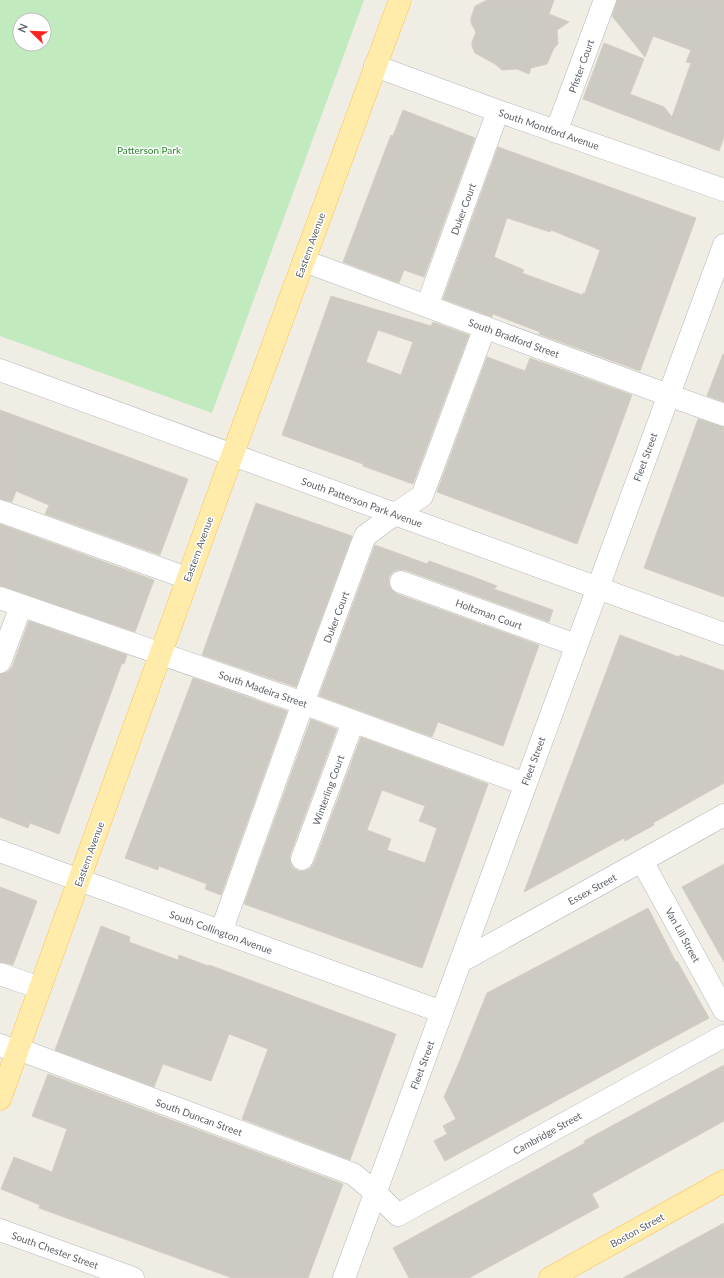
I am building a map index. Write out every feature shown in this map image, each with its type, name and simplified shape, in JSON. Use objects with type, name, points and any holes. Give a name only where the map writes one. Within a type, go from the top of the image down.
[{"type":"main road","name":"Eastern Avenue","points":[[0,1099],[12,1049],[40,988],[232,456],[400,0]]},
{"type":"main road","name":"Boston Street","points":[[550,1278],[724,1181]]},
{"type":"street","name":"Pfister Court","points":[[556,132],[605,0]]},
{"type":"street","name":"South Montford Avenue","points":[[375,66],[556,132],[724,190]]},
{"type":"street","name":"Duker Court","points":[[427,306],[498,111]]},
{"type":"street","name":"Fleet Street","points":[[344,1278],[724,245]]},
{"type":"street","name":"South Bradford Street","points":[[304,261],[668,396],[724,415]]},
{"type":"street","name":"Duker Court","points":[[221,932],[365,536],[422,496],[485,327]]},
{"type":"street","name":"South Patterson Park Avenue","points":[[0,370],[232,456],[724,634]]},
{"type":"street","points":[[0,511],[188,578]]},
{"type":"street","name":"Holtzman Court","points":[[401,582],[576,645]]},
{"type":"street","name":"South Madeira Street","points":[[0,598],[303,703],[525,784]]},
{"type":"street","points":[[0,662],[21,606]]},
{"type":"street","name":"Winterling Court","points":[[302,859],[353,722]]},
{"type":"street","name":"Essex Street","points":[[460,962],[724,815]]},
{"type":"street","name":"South Collington Avenue","points":[[0,851],[442,1012]]},
{"type":"street","name":"Van Lill Street","points":[[642,861],[724,1010]]},
{"type":"street","points":[[0,974],[40,988]]},
{"type":"street","name":"Cambridge Street","points":[[376,1192],[398,1215],[724,1036]]},
{"type":"street","name":"South Duncan Street","points":[[12,1049],[353,1174],[376,1192]]},
{"type":"street","name":"South Chester Street","points":[[0,1230],[133,1278]]},
{"type":"green space","name":"Patterson Park","points":[[0,0],[364,0],[212,413],[0,336]]},
{"type":"building","points":[[487,0],[554,0],[549,14],[569,22],[557,30],[558,44],[554,48],[547,64],[531,68],[529,74],[517,69],[502,70],[495,64],[475,53],[472,42],[476,32],[471,23],[471,18],[475,6]]},
{"type":"building","points":[[617,0],[724,0],[724,137],[719,151],[583,99],[604,43],[644,59],[630,94],[664,107],[672,117],[691,63],[686,62],[691,50],[653,36],[645,57],[612,16]]},
{"type":"building","points":[[403,110],[475,138],[424,277],[404,270],[399,283],[343,262],[391,135],[393,136]]},
{"type":"building","points":[[498,147],[696,218],[640,371],[539,334],[540,332],[493,314],[492,317],[443,299]],"holes":[[[507,218],[550,232],[551,230],[600,250],[585,293],[582,295],[522,273],[524,270],[494,257]]]},
{"type":"building","points":[[331,296],[431,326],[433,322],[469,335],[413,484],[363,466],[363,464],[282,435]],"holes":[[[378,330],[413,342],[401,375],[366,362]]]},
{"type":"building","points":[[724,354],[724,402],[707,396]]},
{"type":"building","points":[[487,357],[525,371],[530,358],[632,395],[577,544],[437,492]]},
{"type":"building","points":[[0,410],[188,479],[160,555],[45,514],[49,505],[16,491],[12,502],[0,499]]},
{"type":"building","points":[[698,419],[724,427],[724,597],[644,568]]},
{"type":"building","points":[[256,503],[352,536],[296,687],[202,655]]},
{"type":"building","points":[[0,524],[154,580],[135,632],[0,586]]},
{"type":"building","points":[[375,545],[427,564],[429,561],[471,576],[497,586],[494,589],[553,610],[549,622],[405,570],[393,572],[389,577],[389,585],[397,594],[539,645],[503,746],[438,722],[432,737],[319,696]]},
{"type":"building","points":[[29,621],[127,655],[124,664],[122,663],[59,834],[30,823],[28,828],[0,817],[0,674],[8,672],[12,667]]},
{"type":"building","points":[[620,635],[679,657],[680,655],[724,671],[724,783],[653,823],[654,825],[625,841],[624,838],[524,892]]},
{"type":"building","points":[[193,678],[287,711],[221,895],[205,889],[207,884],[159,866],[158,870],[125,858]]},
{"type":"building","points":[[311,719],[337,729],[290,855],[292,867],[298,871],[310,869],[314,863],[361,737],[488,784],[422,968],[244,904]],"holes":[[[382,790],[425,806],[419,821],[437,828],[425,863],[387,850],[391,839],[367,830]]]},
{"type":"building","points":[[724,864],[724,962],[682,887]]},
{"type":"building","points":[[0,887],[37,901],[13,965],[0,962]]},
{"type":"building","points":[[648,908],[676,962],[677,961],[709,1018],[445,1161],[434,1141],[447,1134],[443,1126],[456,1119],[444,1097],[487,993]]},
{"type":"building","points":[[101,926],[130,937],[129,942],[178,960],[179,955],[208,966],[209,965],[396,1034],[350,1160],[242,1119],[268,1049],[229,1034],[211,1081],[163,1064],[154,1087],[55,1050]]},
{"type":"building","points":[[724,1065],[724,1121],[592,1194],[599,1207],[469,1278],[409,1278],[393,1248],[585,1143],[584,1141]]},
{"type":"building","points":[[48,1074],[343,1184],[308,1278],[232,1278],[39,1208],[40,1205],[1,1189],[14,1157],[52,1172],[67,1129],[32,1116]]},
{"type":"building","points":[[724,1223],[724,1278],[623,1278]]}]
